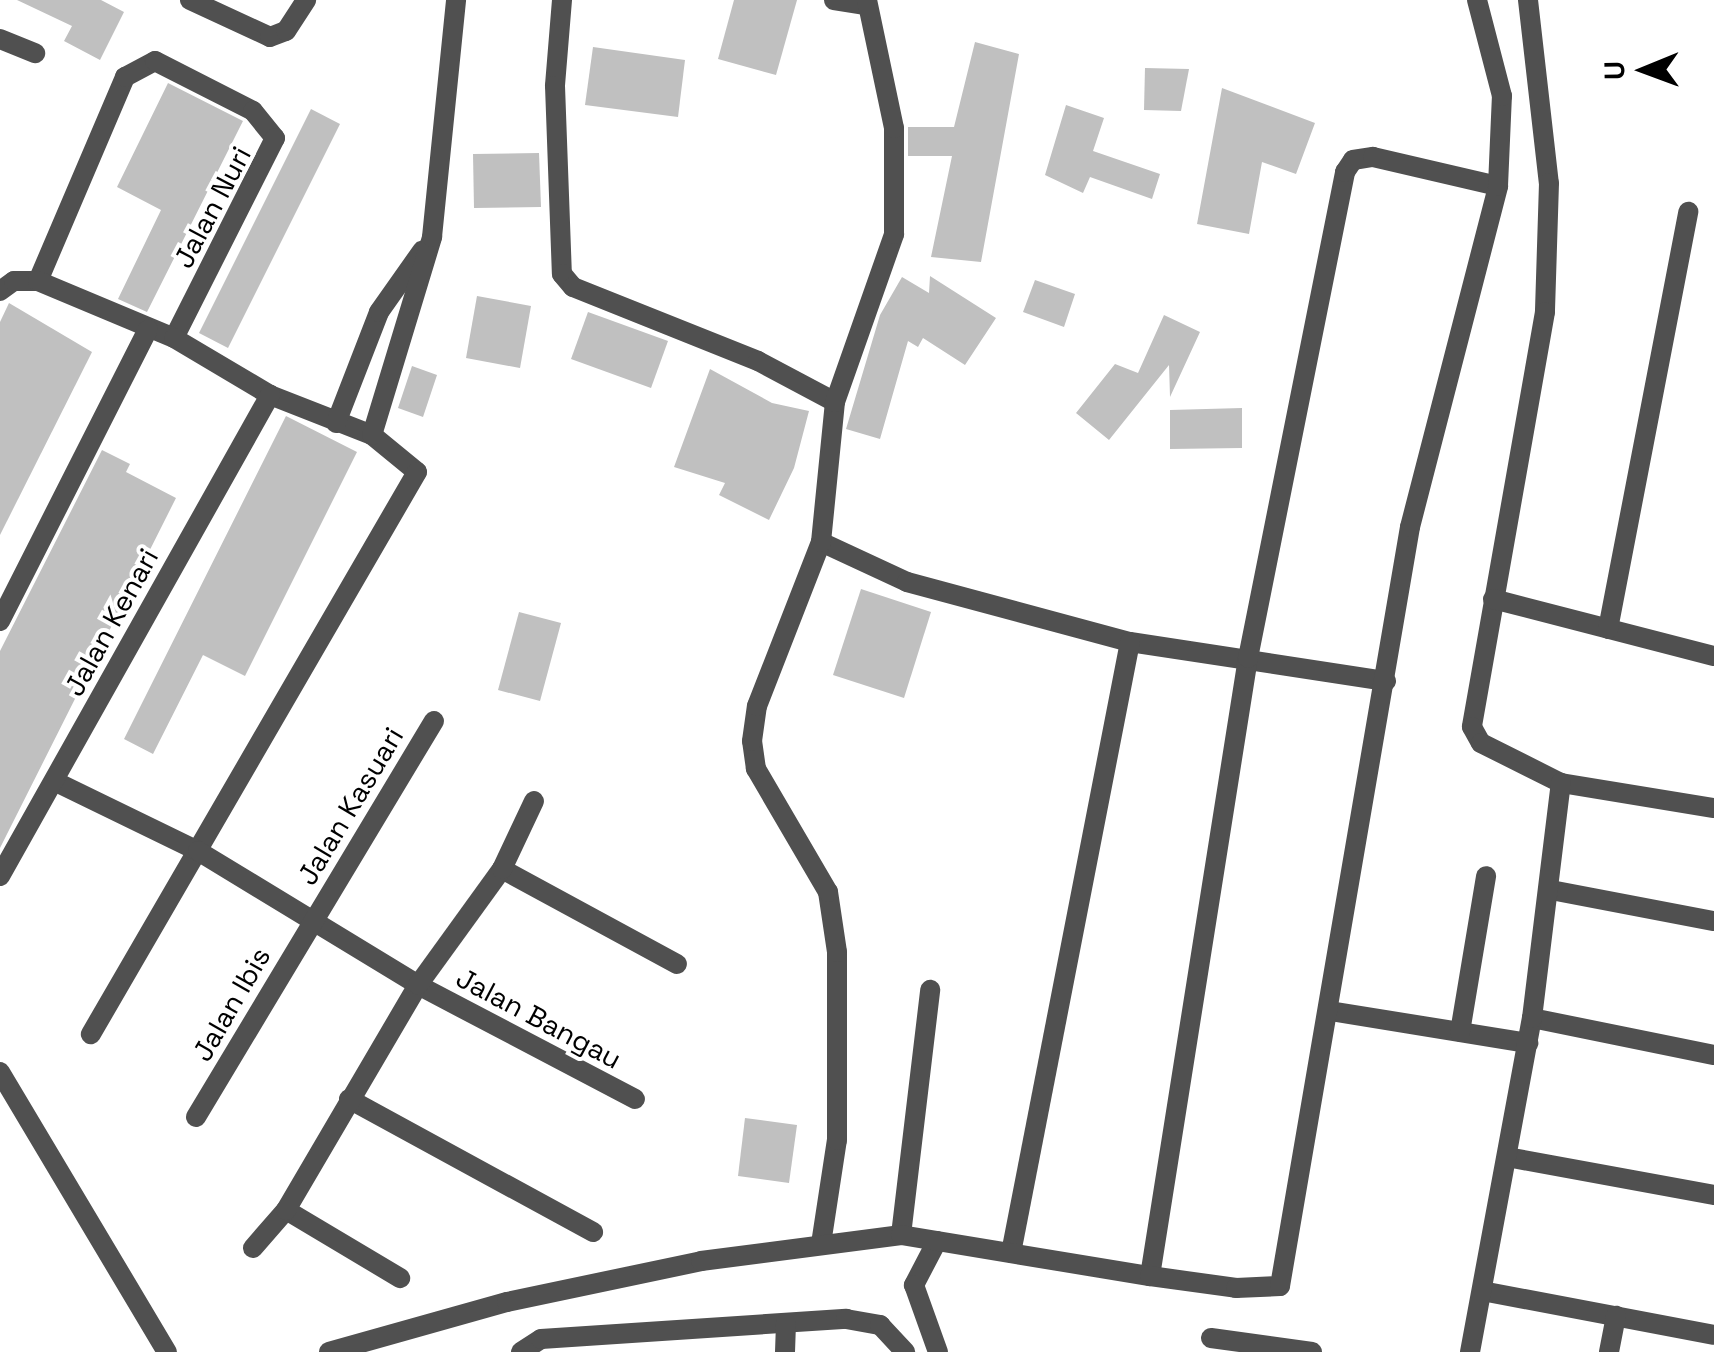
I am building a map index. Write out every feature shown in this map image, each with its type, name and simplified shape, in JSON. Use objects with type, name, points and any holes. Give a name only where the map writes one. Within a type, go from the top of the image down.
[{"type":"street","points":[[190,0],[270,37],[286,31],[306,0]]},
{"type":"street","points":[[372,435],[432,236],[456,0]]},
{"type":"street","points":[[562,0],[554,86],[562,274],[573,288],[758,361],[834,402]]},
{"type":"street","points":[[821,1244],[837,1140],[838,952],[828,892],[756,769],[752,741],[757,706],[821,542],[834,402],[894,234],[894,128],[867,3],[834,0]]},
{"type":"street","points":[[329,1352],[507,1302],[702,1261],[901,1234],[1150,1276],[1264,1290],[1286,1277],[1410,527],[1498,186],[1502,96],[1477,0]]},
{"type":"street","points":[[1528,0],[1549,183],[1545,312],[1470,712],[1475,736],[1562,783],[1714,808]]},
{"type":"street","points":[[0,39],[35,52]]},
{"type":"street","name":"Jalan Nuri","points":[[38,281],[125,78],[155,61],[253,111],[276,138],[174,338]]},
{"type":"street","points":[[1150,1276],[1248,658],[1345,172],[1353,160],[1373,157],[1498,186]]},
{"type":"street","points":[[1608,629],[1688,212]]},
{"type":"street","points":[[336,423],[380,312],[432,236]]},
{"type":"street","points":[[0,292],[14,281],[38,281],[174,338],[270,395],[372,435],[415,464],[414,486],[91,1034]]},
{"type":"street","points":[[0,621],[148,328]]},
{"type":"street","name":"Jalan Kenari","points":[[0,876],[270,395]]},
{"type":"street","points":[[821,542],[907,582],[1130,642],[1386,681]]},
{"type":"street","points":[[1493,599],[1714,656]]},
{"type":"street","points":[[1010,1254],[1130,642]]},
{"type":"street","name":"Jalan Kasuari","points":[[312,919],[434,721]]},
{"type":"street","name":"Jalan Bangau","points":[[54,781],[198,851],[418,985],[634,1100]]},
{"type":"street","points":[[1470,1352],[1528,1044],[1552,890],[1562,783]]},
{"type":"street","points":[[253,1248],[286,1210],[418,985],[502,869],[534,801]]},
{"type":"street","points":[[502,869],[677,964]]},
{"type":"street","points":[[1460,1032],[1486,876]]},
{"type":"street","points":[[1552,890],[1714,920]]},
{"type":"street","name":"Jalan Ibis","points":[[196,1117],[312,919]]},
{"type":"street","points":[[901,1234],[930,990]]},
{"type":"street","points":[[1330,1011],[1528,1044]]},
{"type":"street","points":[[1532,1018],[1714,1056]]},
{"type":"street","points":[[0,1072],[167,1352]]},
{"type":"street","points":[[350,1099],[592,1232]]},
{"type":"street","points":[[1507,1157],[1714,1195]]},
{"type":"street","points":[[286,1210],[400,1278]]},
{"type":"street","points":[[937,1241],[914,1285],[938,1352]]},
{"type":"street","points":[[1482,1291],[1714,1334]]},
{"type":"street","points":[[1609,1352],[1616,1316]]},
{"type":"street","points":[[521,1352],[540,1339],[653,1342],[786,1323],[846,1319],[880,1325],[905,1352]]},
{"type":"street","points":[[785,1352],[786,1323]]},
{"type":"street","points":[[1211,1338],[1312,1352]]},
{"type":"building","points":[[17,0],[101,0],[124,12],[100,60],[64,41],[72,26]]},
{"type":"building","points":[[734,0],[797,0],[776,75],[718,59]]},
{"type":"building","points":[[975,42],[1019,54],[981,262],[931,257],[952,156],[908,156],[908,127],[954,127]]},
{"type":"building","points":[[593,47],[685,60],[678,117],[585,105]]},
{"type":"building","points":[[1145,68],[1189,69],[1181,111],[1144,110]]},
{"type":"building","points":[[168,83],[243,121],[147,312],[118,299],[161,210],[117,187]]},
{"type":"building","points":[[1222,88],[1315,123],[1296,174],[1262,162],[1249,234],[1197,224]]},
{"type":"building","points":[[1066,105],[1104,118],[1093,151],[1160,174],[1152,199],[1090,177],[1083,193],[1045,175]]},
{"type":"building","points":[[311,109],[340,124],[228,348],[199,333]]},
{"type":"building","points":[[539,153],[541,207],[474,208],[473,154]]},
{"type":"building","points":[[930,276],[996,318],[965,365],[923,338],[918,347],[908,341],[880,439],[846,429],[880,315],[902,277],[929,293]]},
{"type":"building","points":[[1035,280],[1075,294],[1064,327],[1023,312]]},
{"type":"building","points":[[477,296],[531,306],[520,368],[466,358]]},
{"type":"building","points":[[9,303],[92,352],[0,535],[0,322]]},
{"type":"building","points":[[588,312],[668,341],[651,388],[571,359]]},
{"type":"building","points":[[1164,315],[1200,332],[1170,397],[1169,365],[1109,440],[1076,413],[1115,364],[1138,373]]},
{"type":"building","points":[[412,366],[437,375],[423,417],[398,408]]},
{"type":"building","points":[[710,369],[772,403],[809,411],[794,468],[769,520],[719,495],[725,483],[674,467]]},
{"type":"building","points":[[1242,408],[1242,448],[1170,449],[1170,410]]},
{"type":"building","points":[[286,416],[357,452],[245,676],[203,655],[153,754],[124,739]]},
{"type":"building","points":[[102,450],[130,464],[126,472],[176,498],[0,848],[0,651]]},
{"type":"building","points":[[861,589],[931,612],[904,698],[833,675]]},
{"type":"building","points":[[519,612],[561,623],[540,701],[498,690]]},
{"type":"building","points":[[745,1118],[797,1125],[789,1183],[738,1176]]}]
